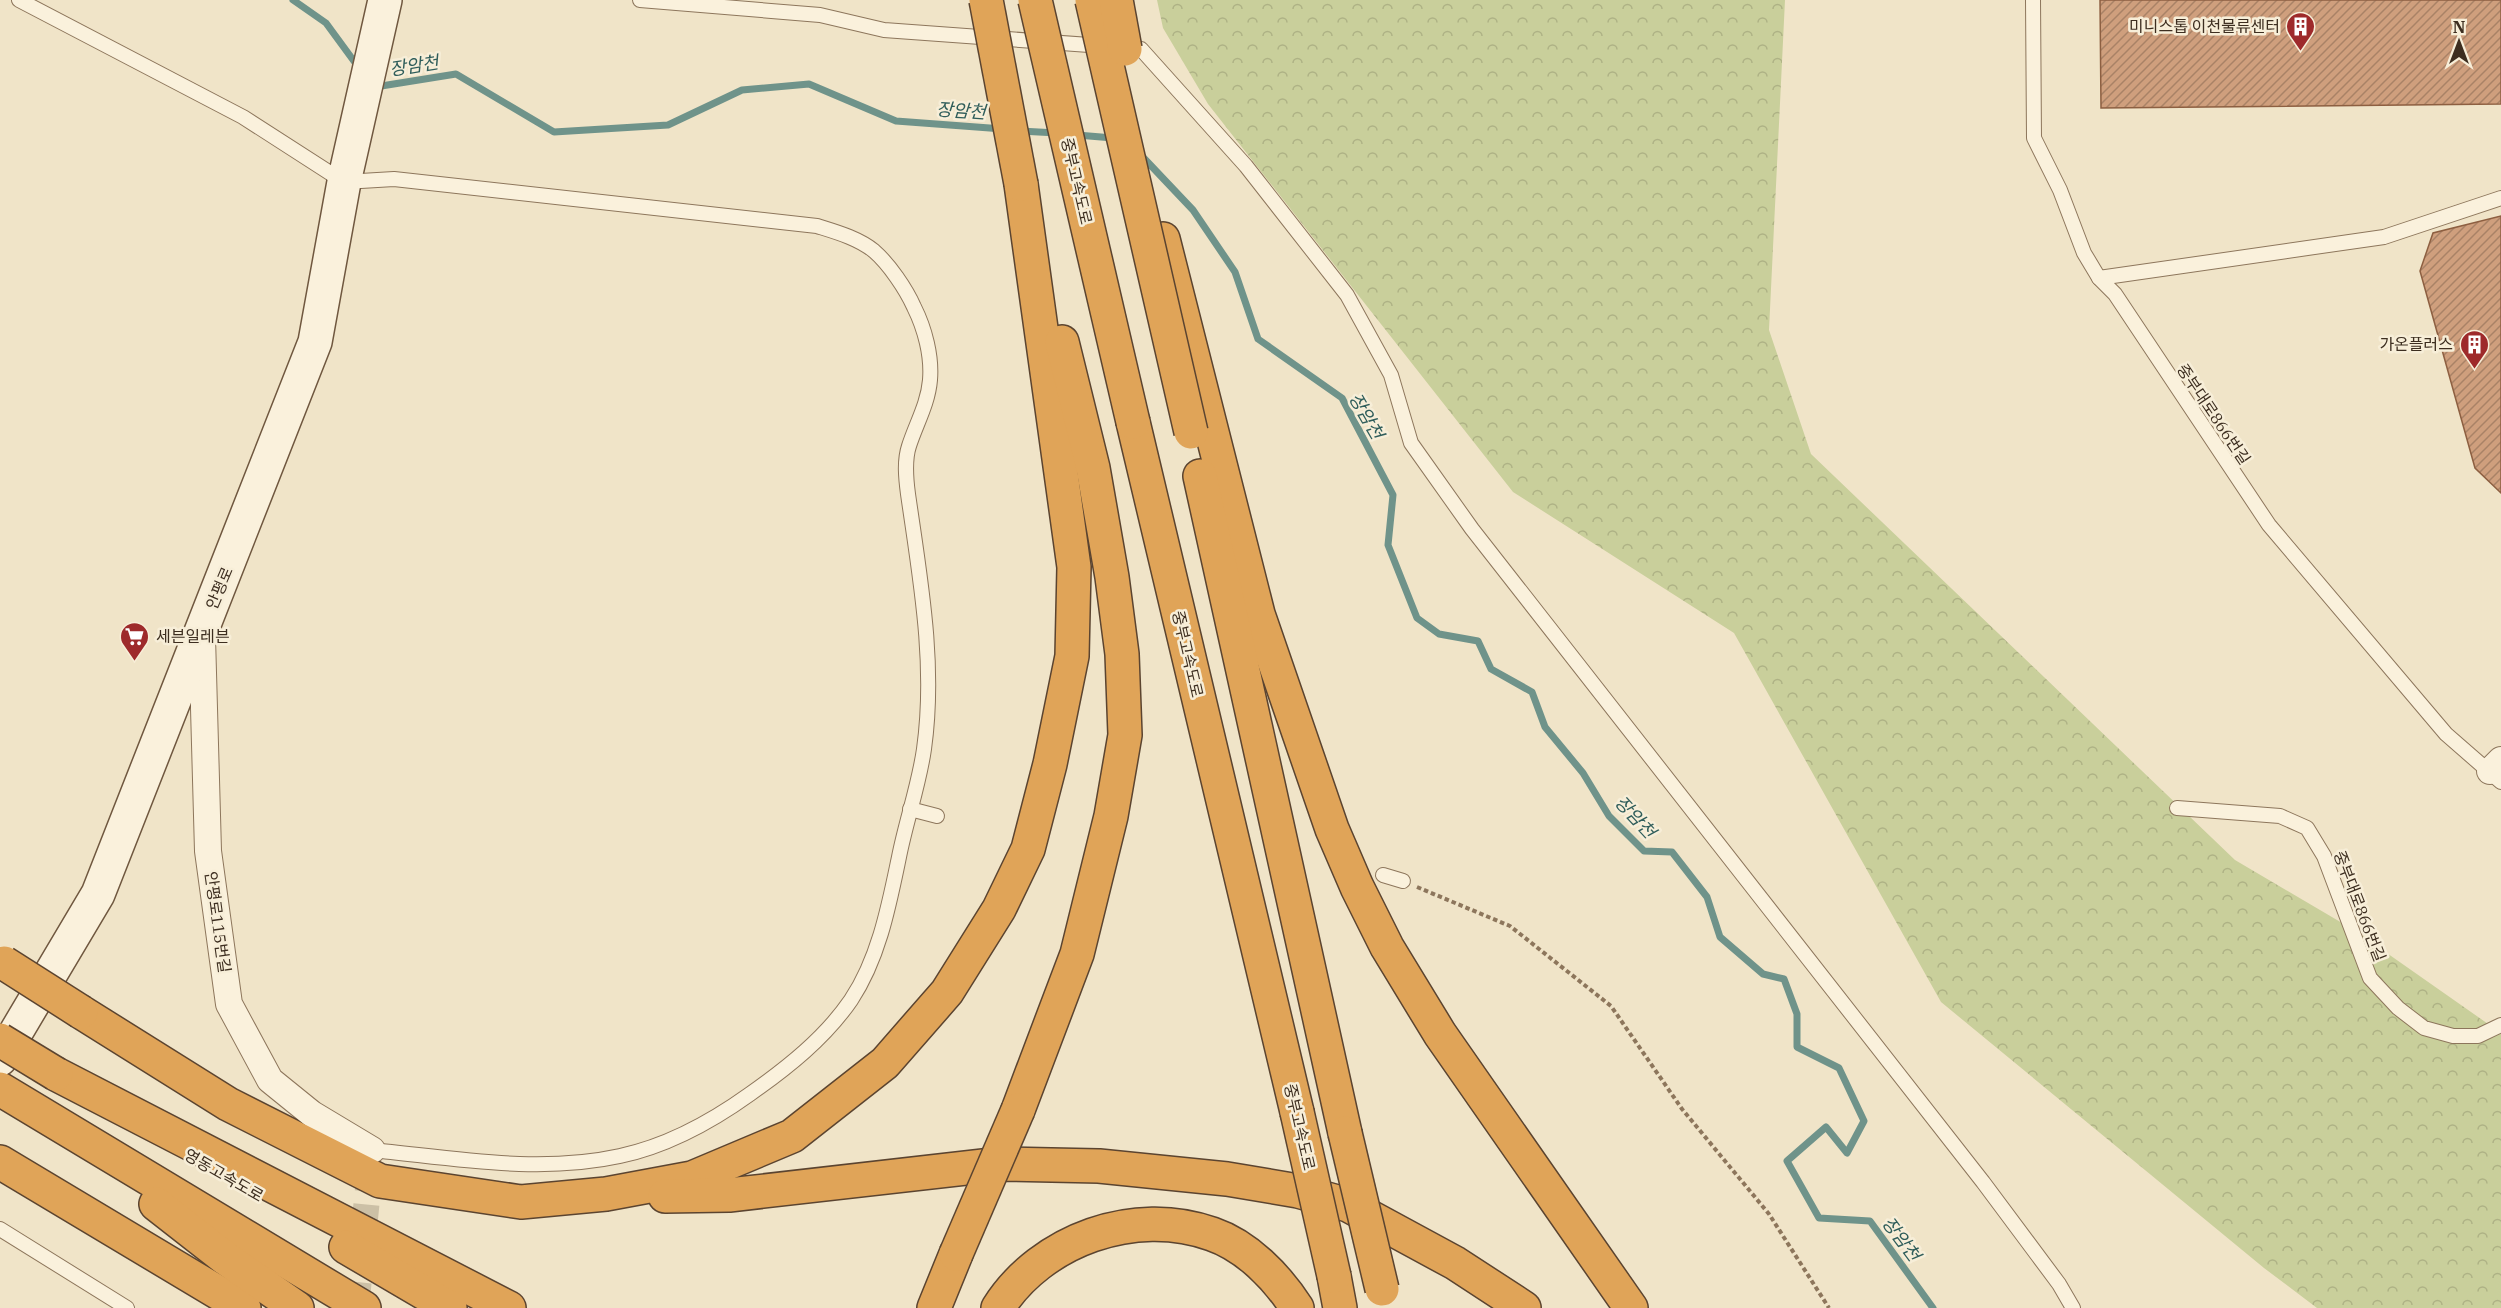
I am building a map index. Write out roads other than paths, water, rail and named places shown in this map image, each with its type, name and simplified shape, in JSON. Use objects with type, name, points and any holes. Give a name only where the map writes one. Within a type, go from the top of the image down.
[{"type":"highway","points":[[2,962],[228,1104],[380,1181],[521,1202],[606,1194],[692,1178],[792,1136],[885,1063],[946,992],[999,909],[1028,849],[1050,764],[1072,656],[1074,567],[1021,184],[987,0]]},
{"type":"highway","name":"중부고속도로","points":[[1035,0],[1297,1112],[1340,1308]]},
{"type":"highway","points":[[1092,0],[1191,432],[1345,1133],[1384,1298]]},
{"type":"highway","points":[[1116,0],[1152,196],[1258,614],[1332,829],[1357,887],[1387,947],[1440,1034],[1631,1308]]},
{"type":"highway","points":[[934,1308],[1018,1110],[1077,954],[1111,816],[1125,735],[1122,654],[1094,468],[1021,184]]},
{"type":"highway","name":"영동고속도로","points":[[0,1040],[450,1308]]},
{"type":"highway","points":[[56,1074],[509,1308]]},
{"type":"highway","points":[[0,1089],[364,1308]]},
{"type":"highway","points":[[39,1112],[225,1258],[297,1308]]},
{"type":"highway","points":[[3,1164],[244,1308]]},
{"type":"highway","points":[[574,1197],[729,1195],[1001,1164],[1099,1166],[1227,1179],[1298,1191],[1348,1205],[1455,1263],[1524,1308]]},
{"type":"highway","points":[[998,1308],[1028,1272],[1059,1250],[1093,1234],[1125,1225],[1153,1223],[1202,1231],[1231,1243],[1272,1275],[1297,1308]]},
{"type":"highway","points":[[106,1224],[214,1308]]},
{"type":"street","name":"안평로","points":[[0,1059],[98,894],[315,342],[346,171],[385,0]]},
{"type":"street","name":"안평로115번길","points":[[201,629],[208,851],[229,1004],[270,1080],[312,1114],[372,1150]]},
{"type":"lane","points":[[19,0],[346,171],[817,226],[842,234],[873,251],[894,275],[914,305],[928,344],[930,381],[922,415],[907,450],[906,480],[924,607],[928,682],[924,750],[885,918],[873,955],[852,999],[821,1037],[775,1077],[725,1112],[677,1138],[621,1156],[572,1163],[516,1164],[372,1150]]},
{"type":"lane","points":[[640,0],[820,15],[884,30],[1141,49],[1246,166],[1347,295],[1390,375],[1411,442],[1472,529],[1983,1182],[2059,1284],[2073,1308]]},
{"type":"lane","name":"중부대로866번길","points":[[2033,0],[2034,138],[2060,190],[2084,253],[2099,278],[2115,294],[2269,525],[2446,734],[2497,771]]},
{"type":"lane","points":[[2099,278],[2384,237],[2501,198]]},
{"type":"lane","name":"중부대로866번길","points":[[2177,808],[2280,816],[2307,828],[2324,856],[2370,978],[2398,1008],[2424,1028],[2453,1036],[2478,1036],[2501,1025]]},
{"type":"lane","points":[[910,809],[937,816]]},
{"type":"lane","points":[[1383,875],[1403,881]]},
{"type":"lane","points":[[0,1229],[127,1308]]},
{"type":"waterway","name":"장암천","points":[[293,0],[326,23],[359,68]]},
{"type":"waterway","name":"장암천","points":[[375,87],[456,74],[554,132],[668,125],[742,90],[809,84],[896,121],[1003,129]]},
{"type":"waterway","name":"장암천","points":[[1020,131],[1057,133]]},
{"type":"waterway","name":"장암천","points":[[1077,135],[1113,138]]},
{"type":"waterway","name":"장암천","points":[[1139,153],[1193,210],[1235,272],[1258,339],[1342,398],[1393,495],[1388,545],[1417,618],[1439,634],[1478,641],[1491,669],[1532,692],[1545,727],[1583,773],[1609,816],[1644,851],[1672,852],[1707,897],[1720,937],[1763,974],[1784,979],[1797,1014],[1797,1047],[1839,1068],[1864,1121],[1847,1153],[1826,1127],[1787,1161],[1819,1218],[1870,1221],[1933,1308]]},
{"type":"tunnel","points":[[356,1308],[371,1159]]},
{"type":"place","name":"미니스톱 이천물류센터","points":[[2301,52]]},
{"type":"place","name":"가온플러스","points":[[2474,370]]},
{"type":"place","name":"세븐일레븐","points":[[135,662]]}]
